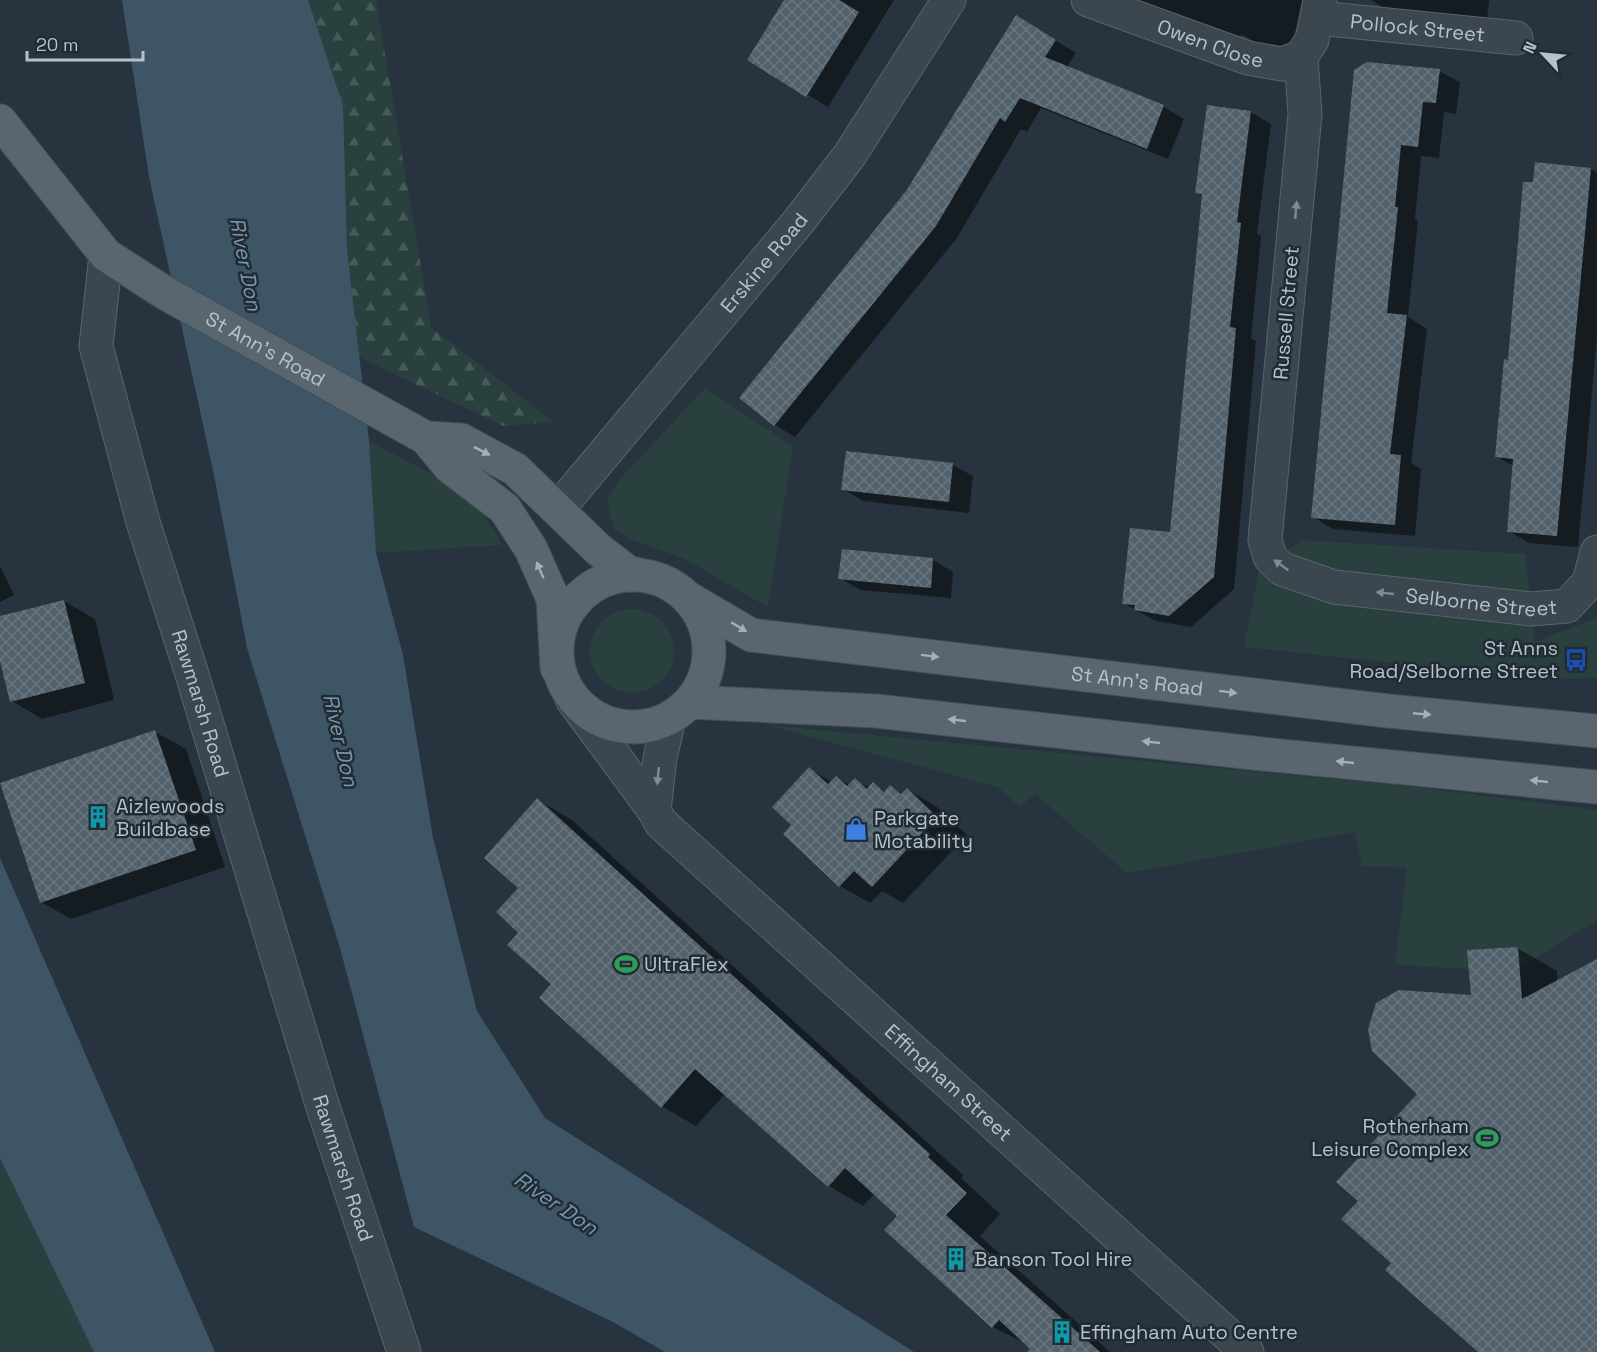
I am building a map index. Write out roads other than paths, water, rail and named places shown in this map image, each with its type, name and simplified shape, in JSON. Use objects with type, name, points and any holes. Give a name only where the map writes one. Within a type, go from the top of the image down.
[{"type":"main road","name":"St Ann's Road","points":[[0,121],[106,255],[165,293],[426,438],[449,466],[504,509],[531,549],[553,599],[557,668],[572,699],[596,718],[628,727],[654,724],[679,710],[707,668],[710,652],[705,625],[688,598]]},
{"type":"main road","name":"St Ann's Road","points":[[426,438],[461,440],[515,469],[599,550],[629,573],[659,578],[688,598],[751,634],[1388,711],[1597,730]]},
{"type":"main road","name":"St Ann's Road","points":[[557,668],[558,632],[569,607],[585,590],[617,575],[637,574]]},
{"type":"main road","name":"St Ann's Road","points":[[679,710],[876,711],[1262,754],[1597,787]]},
{"type":"street","name":"Erskine Road","points":[[558,509],[799,221],[849,156],[949,0]]},
{"type":"street","name":"Owen Close","points":[[1088,0],[1248,58],[1282,64],[1300,57]]},
{"type":"street","points":[[1300,57],[1312,40],[1320,9]]},
{"type":"street","name":"Pollock Street","points":[[1320,9],[1516,38]]},
{"type":"street","name":"Russell Street","points":[[1300,57],[1305,114],[1264,540],[1270,557],[1282,569],[1334,587]]},
{"type":"street","name":"Rawmarsh Road","points":[[106,255],[96,346],[137,499],[321,1104],[404,1352]]},
{"type":"street","name":"Selborne Street","points":[[1334,587],[1531,609],[1567,606],[1589,582],[1597,552]]},
{"type":"street","name":"Effingham Street","points":[[572,699],[654,810],[661,823],[1247,1352]]},
{"type":"street","points":[[654,810],[660,758],[679,710]]},
{"type":"water","name":"River Don","points":[[122,0],[308,0],[343,106],[347,249],[369,441],[376,553],[403,655],[433,838],[477,1011],[545,1118],[914,1352],[665,1352],[613,1322],[414,1227],[340,948],[247,648],[214,475],[149,177]]},
{"type":"water","points":[[0,858],[215,1352],[94,1352],[0,1158]]},
{"type":"place","name":"St Anns Road/Selborne Street","points":[[1576,660]]},
{"type":"place","name":"Aizlewoods Buildbase","points":[[98,817]]},
{"type":"place","name":"Parkgate Motability","points":[[856,829]]},
{"type":"place","name":"UltraFlex","points":[[626,964]]},
{"type":"place","name":"Rotherham Leisure Complex","points":[[1487,1138]]},
{"type":"place","name":"Banson Tool Hire","points":[[956,1259]]},
{"type":"place","name":"Effingham Auto Centre","points":[[1062,1332]]}]
